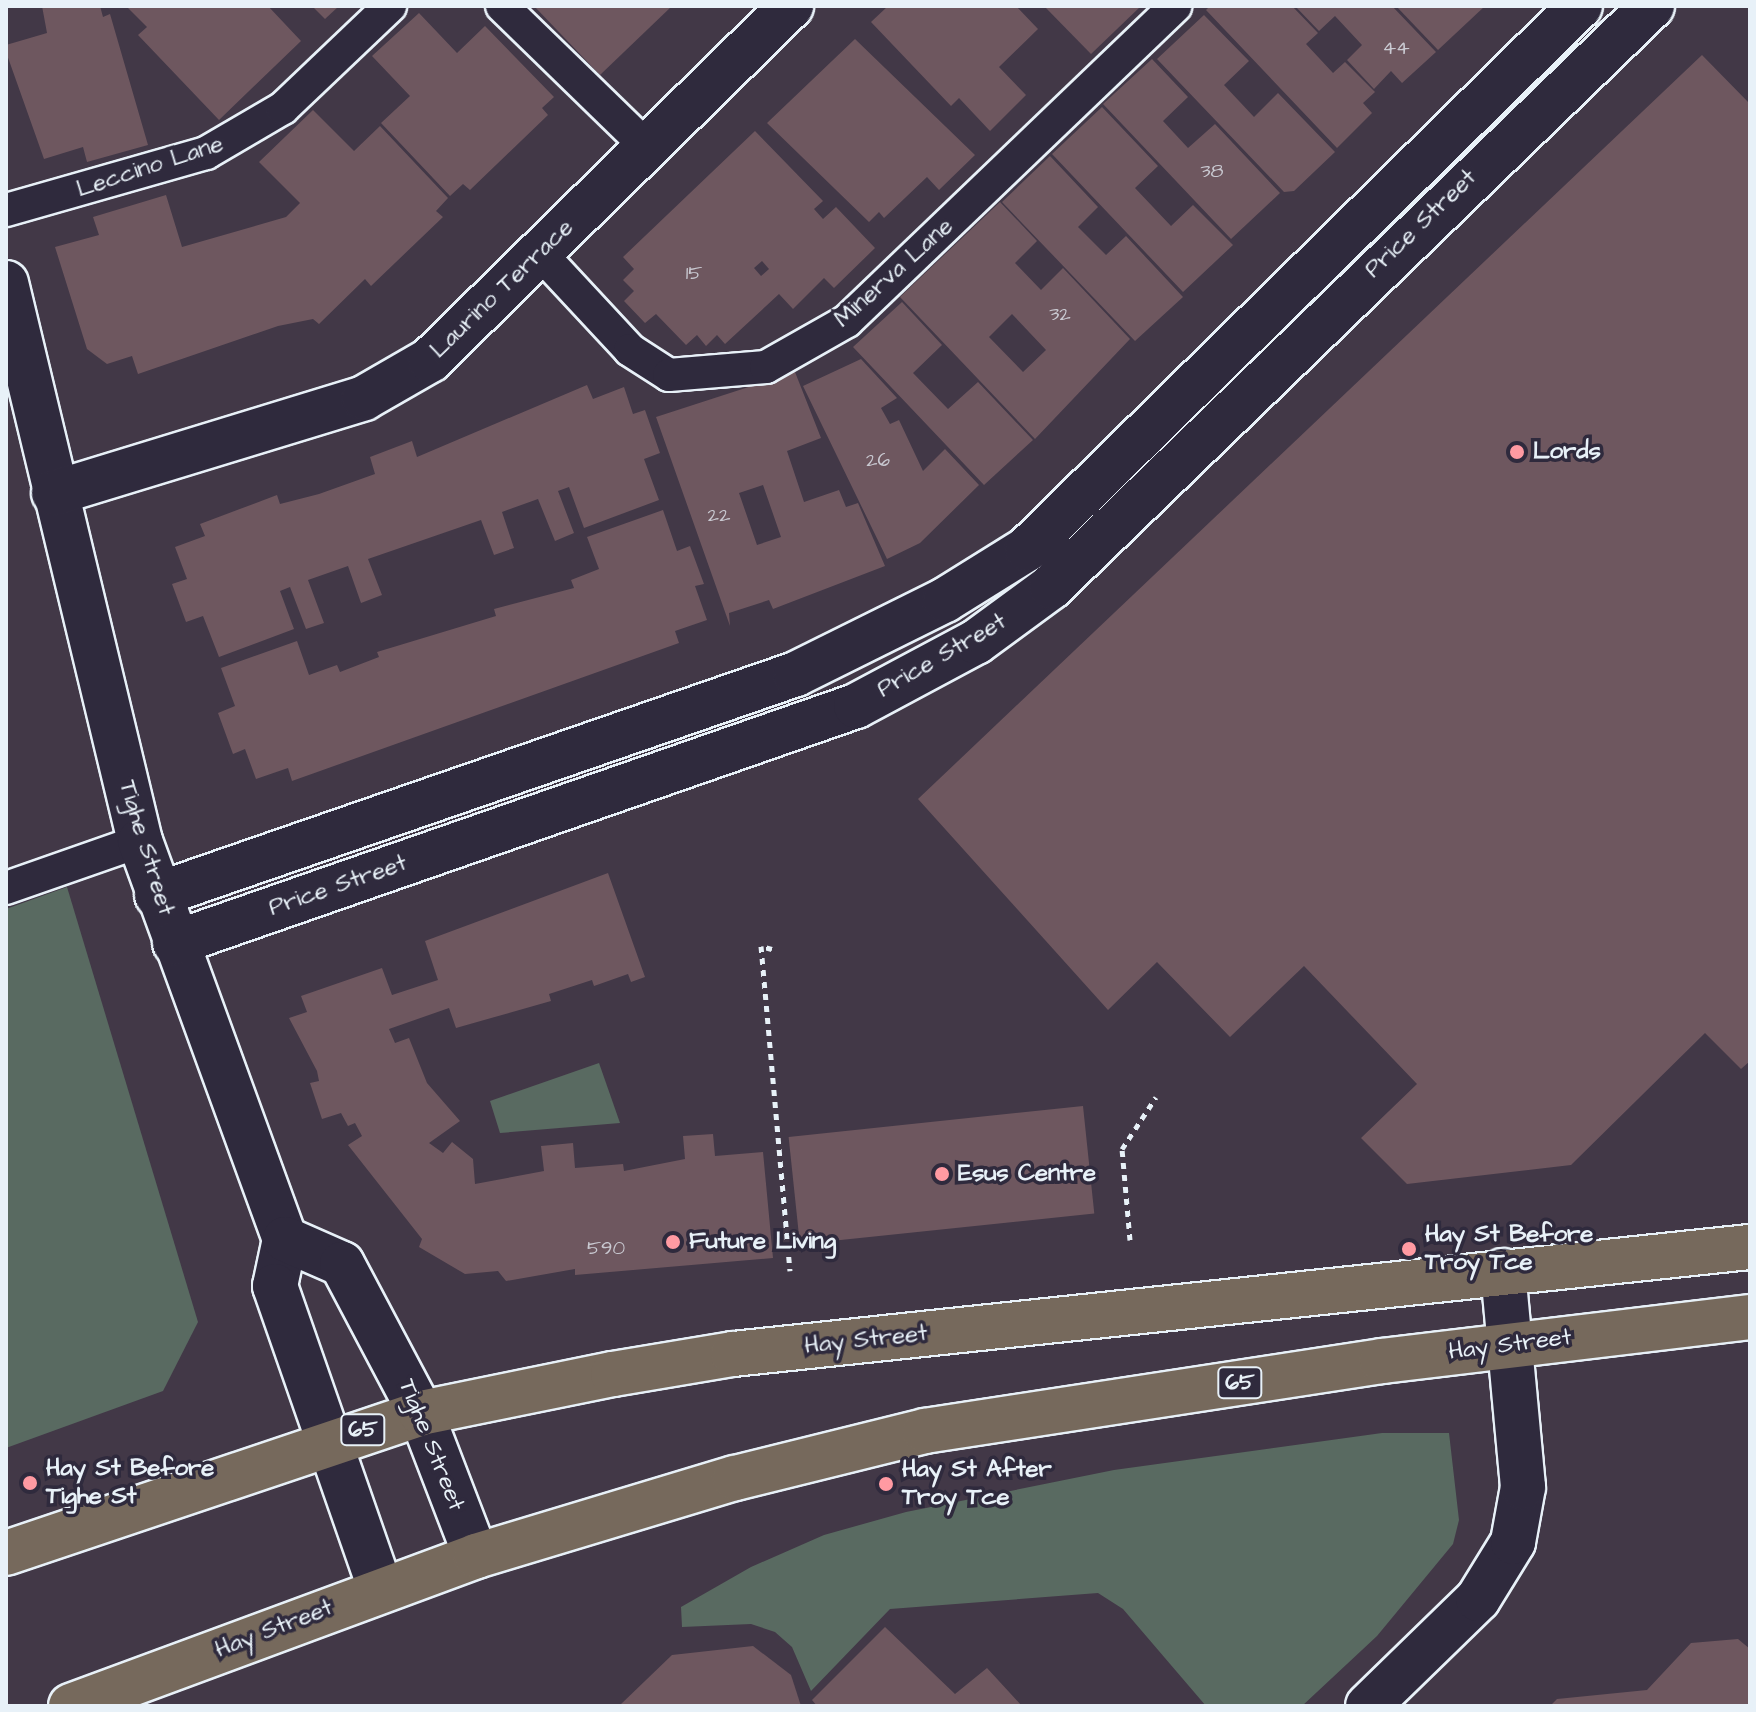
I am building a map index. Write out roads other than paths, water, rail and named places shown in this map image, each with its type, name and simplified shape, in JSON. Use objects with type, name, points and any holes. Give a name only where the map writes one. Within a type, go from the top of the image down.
[{"type":"main road","name":"Hay Street","points":[[6,1553],[326,1441],[421,1413],[733,1354],[1750,1247]]},
{"type":"main road","name":"Hay Street","points":[[71,1706],[380,1588],[476,1556],[735,1478],[925,1431],[1510,1345],[1750,1317]]},
{"type":"street","name":"Laurino Terrace","points":[[54,493],[364,398],[430,360],[791,6]]},
{"type":"street","name":"Price Street","points":[[157,895],[796,674],[968,585],[1027,549],[1580,6]]},
{"type":"street","name":"Price Street","points":[[175,943],[856,706],[976,642],[1051,587],[1652,6]]},
{"type":"street","name":"Tighe Street","points":[[6,283],[35,381],[40,447],[140,841],[157,895],[285,1239],[342,1264],[421,1413],[476,1556]]},
{"type":"street","name":"Tighe Street","points":[[6,406],[40,447]]},
{"type":"street","points":[[285,1239],[275,1286],[326,1441],[380,1588]]},
{"type":"street","points":[[1368,1706],[1478,1599],[1513,1542],[1523,1487],[1503,1271]]},
{"type":"lane","name":"Leccino Lane","points":[[6,210],[206,153],[283,108],[390,6]]},
{"type":"lane","points":[[502,6],[647,147]]},
{"type":"lane","name":"Minerva Lane","points":[[540,253],[630,350],[669,375],[766,367],[847,321],[1176,6]]},
{"type":"lane","points":[[6,888],[140,841]]},
{"type":"place","name":"Lords","points":[[1517,452]]},
{"type":"place","name":"Esus Centre","points":[[942,1174]]},
{"type":"place","name":"Future Living","points":[[673,1242]]},
{"type":"place","name":"Hay St Before Troy Tce","points":[[1409,1249]]},
{"type":"place","name":"Hay St Before Tighe St","points":[[30,1483]]},
{"type":"place","name":"Hay St After Troy Tce","points":[[886,1484]]}]
